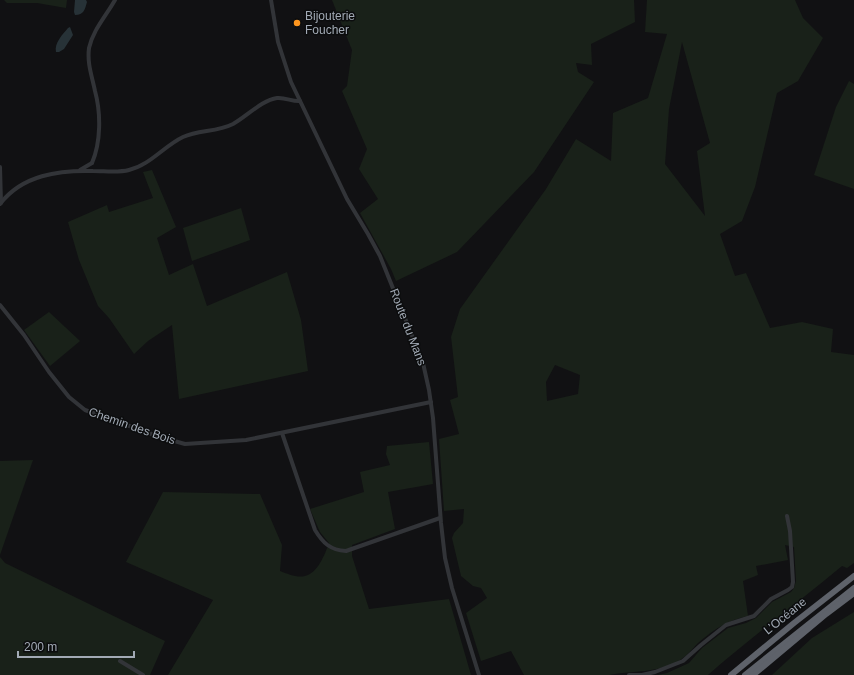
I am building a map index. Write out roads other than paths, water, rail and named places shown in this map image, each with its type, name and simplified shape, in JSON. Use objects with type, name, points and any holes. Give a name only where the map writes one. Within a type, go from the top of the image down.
[{"type":"highway","name":"L’Océane","points":[[731,675],[854,576]]},
{"type":"highway","name":"L’Océane","points":[[745,675],[854,588]]},
{"type":"highway","points":[[753,675],[826,614],[854,593]]},
{"type":"street","points":[[94,171],[92,168],[92,163],[96,152],[98,114],[95,90],[90,72],[89,49],[94,34],[115,0]]},
{"type":"street","name":"Route du Mans","points":[[271,0],[280,49],[292,82],[347,200],[380,256],[423,363],[431,402],[443,545],[449,576],[479,675]]},
{"type":"street","points":[[0,203],[9,193],[37,177],[59,172],[126,171],[137,168],[183,137],[216,130],[233,124],[272,99],[283,98],[300,101]]},
{"type":"street","points":[[78,171],[92,163]]},
{"type":"street","points":[[0,167],[0,203]]},
{"type":"street","name":"Chemin des Bois","points":[[0,305],[24,335],[69,397],[85,410],[160,437],[185,444],[246,440],[431,402]]},
{"type":"street","points":[[282,433],[315,530],[321,540],[328,546],[337,550],[346,551],[440,518]]},
{"type":"street","points":[[629,675],[655,672],[683,661],[726,625],[754,616],[771,599],[792,587],[790,531],[787,516]]},
{"type":"street","points":[[120,661],[143,675]]},
{"type":"place","name":"Bijouterie Foucher","points":[[297,23]]}]
